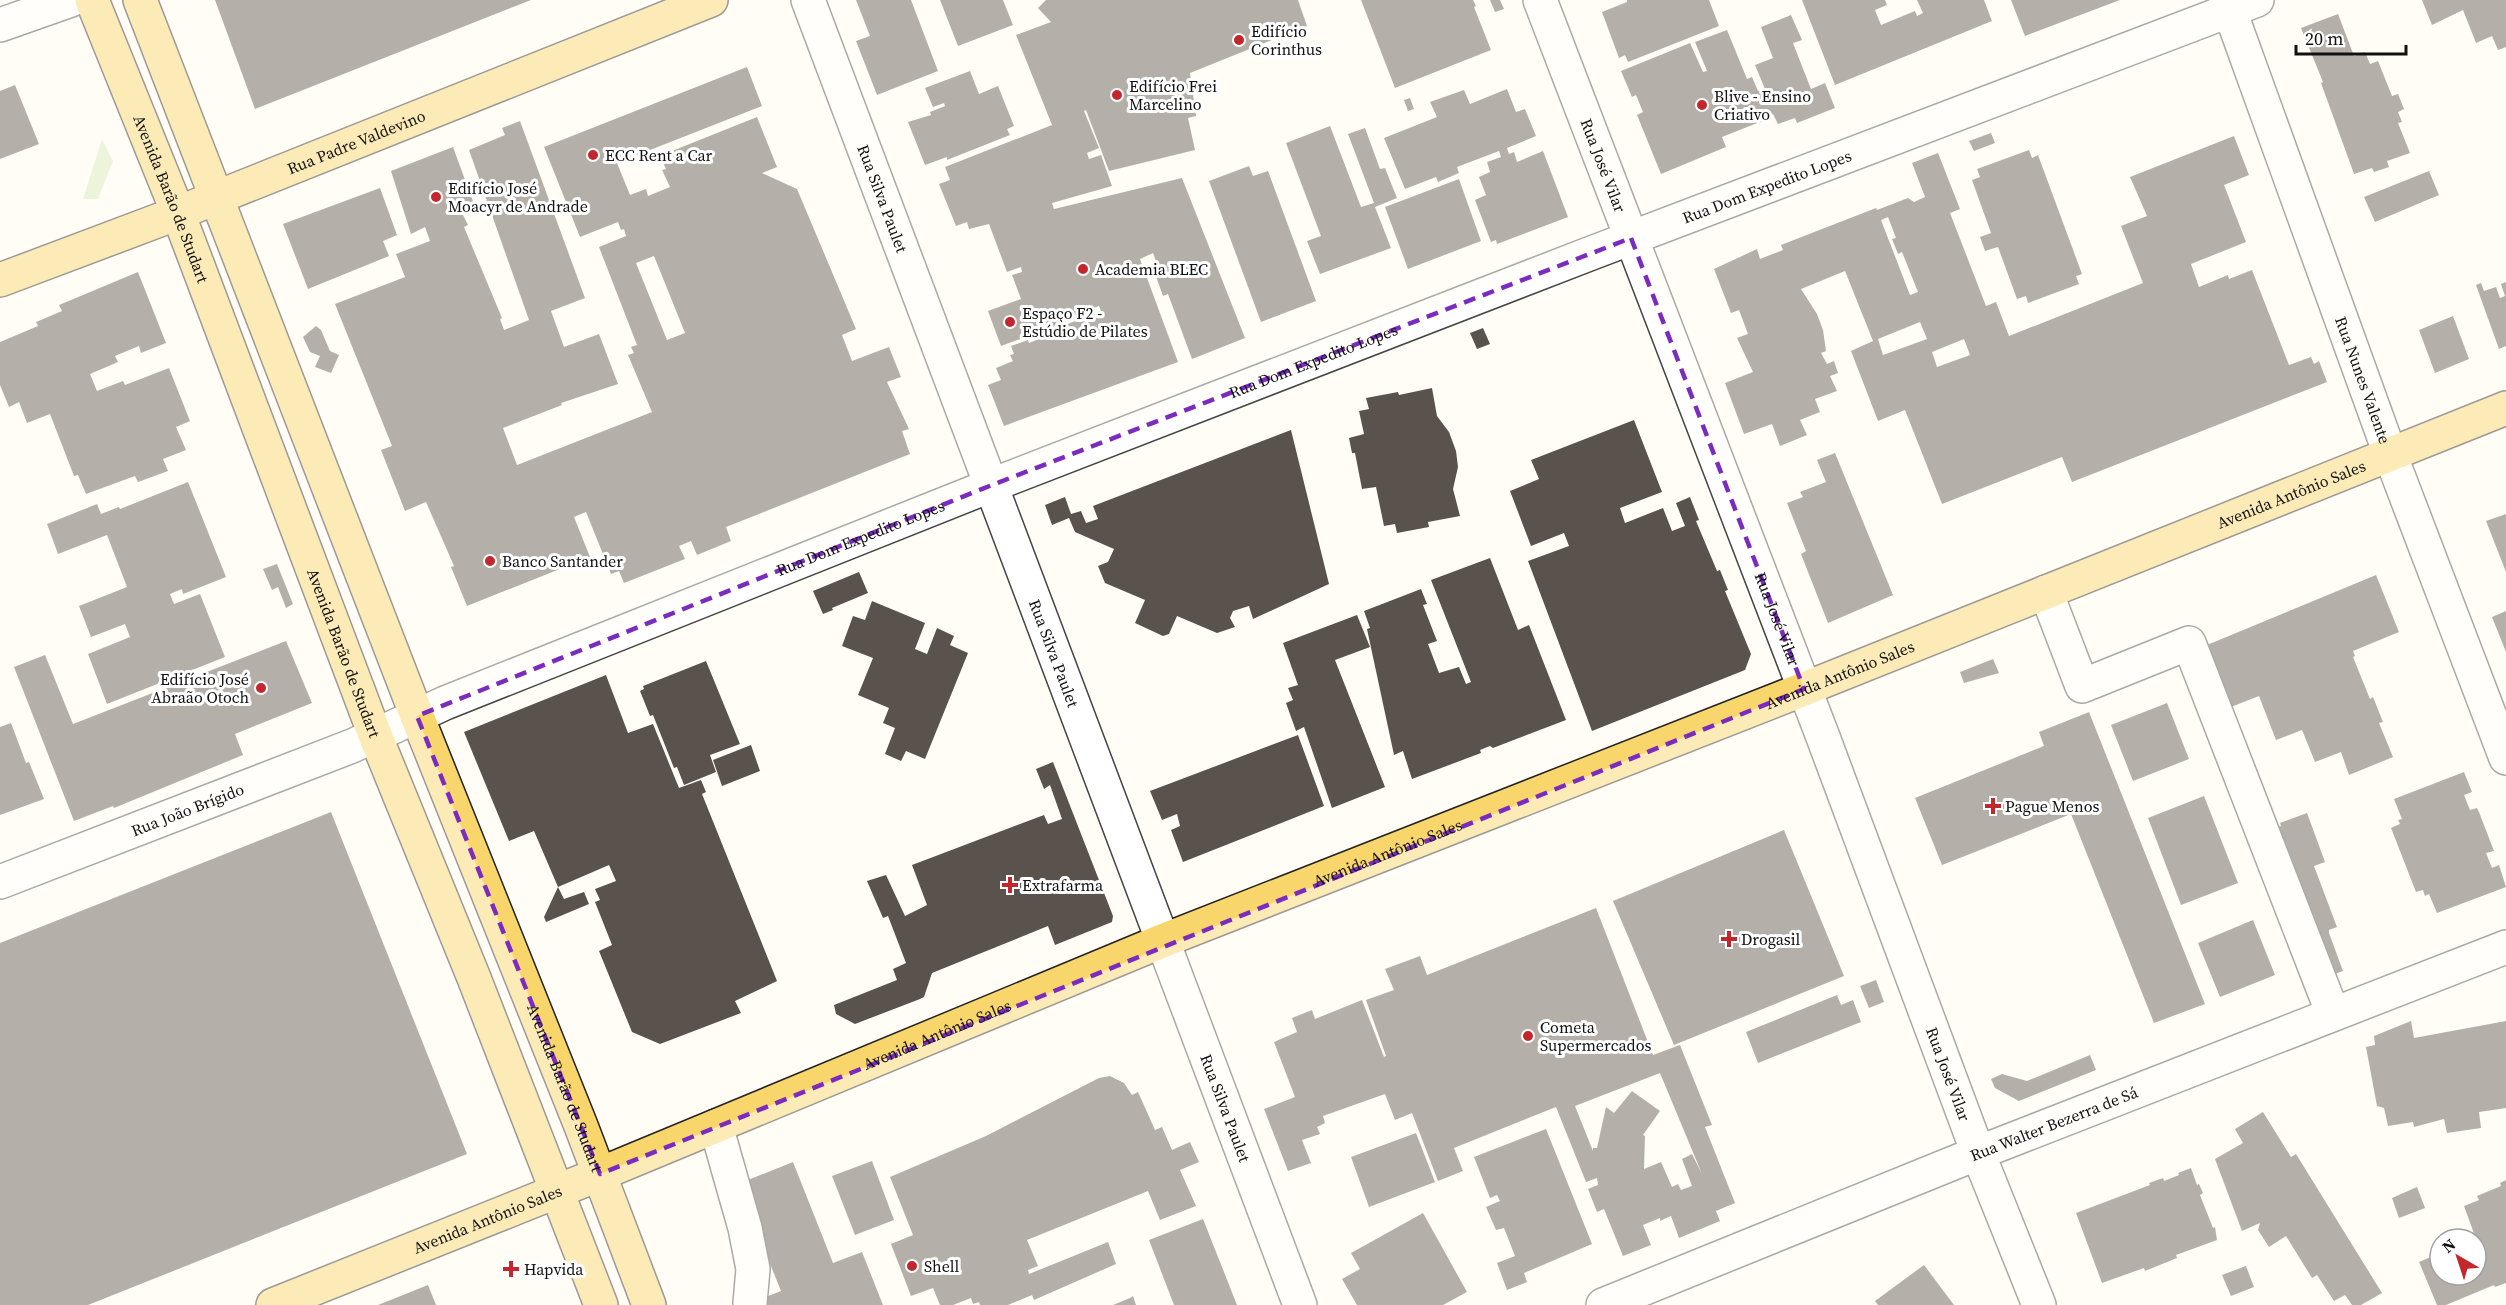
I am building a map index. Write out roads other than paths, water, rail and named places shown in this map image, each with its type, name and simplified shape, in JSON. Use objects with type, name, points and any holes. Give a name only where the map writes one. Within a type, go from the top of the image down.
[{"type":"main road","name":"Avenida Barão de Studart","points":[[92,0],[178,213],[375,735],[601,1305]]},
{"type":"main road","name":"Avenida Barão de Studart","points":[[140,0],[417,716],[600,1174],[649,1305]]},
{"type":"main road","name":"Rua Padre Valdevino","points":[[0,280],[178,213],[711,0]]},
{"type":"main road","name":"Avenida Antônio Sales","points":[[273,1305],[600,1174],[1162,941],[1804,689],[2506,408]]},
{"type":"street","points":[[4,15],[71,0]]},
{"type":"street","name":"Rua Silva Paulet","points":[[808,0],[1300,1305]]},
{"type":"street","name":"Rua José Vilar","points":[[1540,0],[1804,689],[1978,1153],[2038,1305]]},
{"type":"street","name":"Rua Dom Expedito Lopes","points":[[375,735],[417,716],[992,485],[2238,3]]},
{"type":"street","name":"Rua Nunes Valente","points":[[2238,3],[2390,454],[2506,758]]},
{"type":"street","points":[[2046,592],[2082,686],[2189,643],[2333,1014]]},
{"type":"street","name":"Rua João Brígido","points":[[0,882],[375,735]]},
{"type":"street","name":"Rua Walter Bezerra de Sá","points":[[1603,1305],[1978,1153],[2506,947]]},
{"type":"street","points":[[716,1126],[745,1228],[753,1269],[750,1303]]},
{"type":"place","name":"Edifício Corinthus","points":[[1239,40]]},
{"type":"place","name":"Edifício Frei Marcelino","points":[[1117,95]]},
{"type":"place","name":"Blive - Ensino Criativo","points":[[1702,105]]},
{"type":"place","name":"ECC Rent a Car","points":[[593,155]]},
{"type":"place","name":"Edifício José Moacyr de Andrade","points":[[436,197]]},
{"type":"place","name":"Academia BLEC","points":[[1083,269]]},
{"type":"place","name":"Espaço F2 - Estúdio de Pilates","points":[[1010,322]]},
{"type":"place","name":"Banco Santander","points":[[490,561]]},
{"type":"place","name":"Edifício José Abraão Otoch","points":[[261,688]]},
{"type":"place","name":"Pague Menos","points":[[1993,806]]},
{"type":"place","name":"Extrafarma","points":[[1010,885]]},
{"type":"place","name":"Drogasil","points":[[1729,939]]},
{"type":"place","name":"Cometa Supermercados","points":[[1528,1036]]},
{"type":"place","name":"Shell","points":[[912,1266]]},
{"type":"place","name":"Hapvida","points":[[511,1269]]}]
